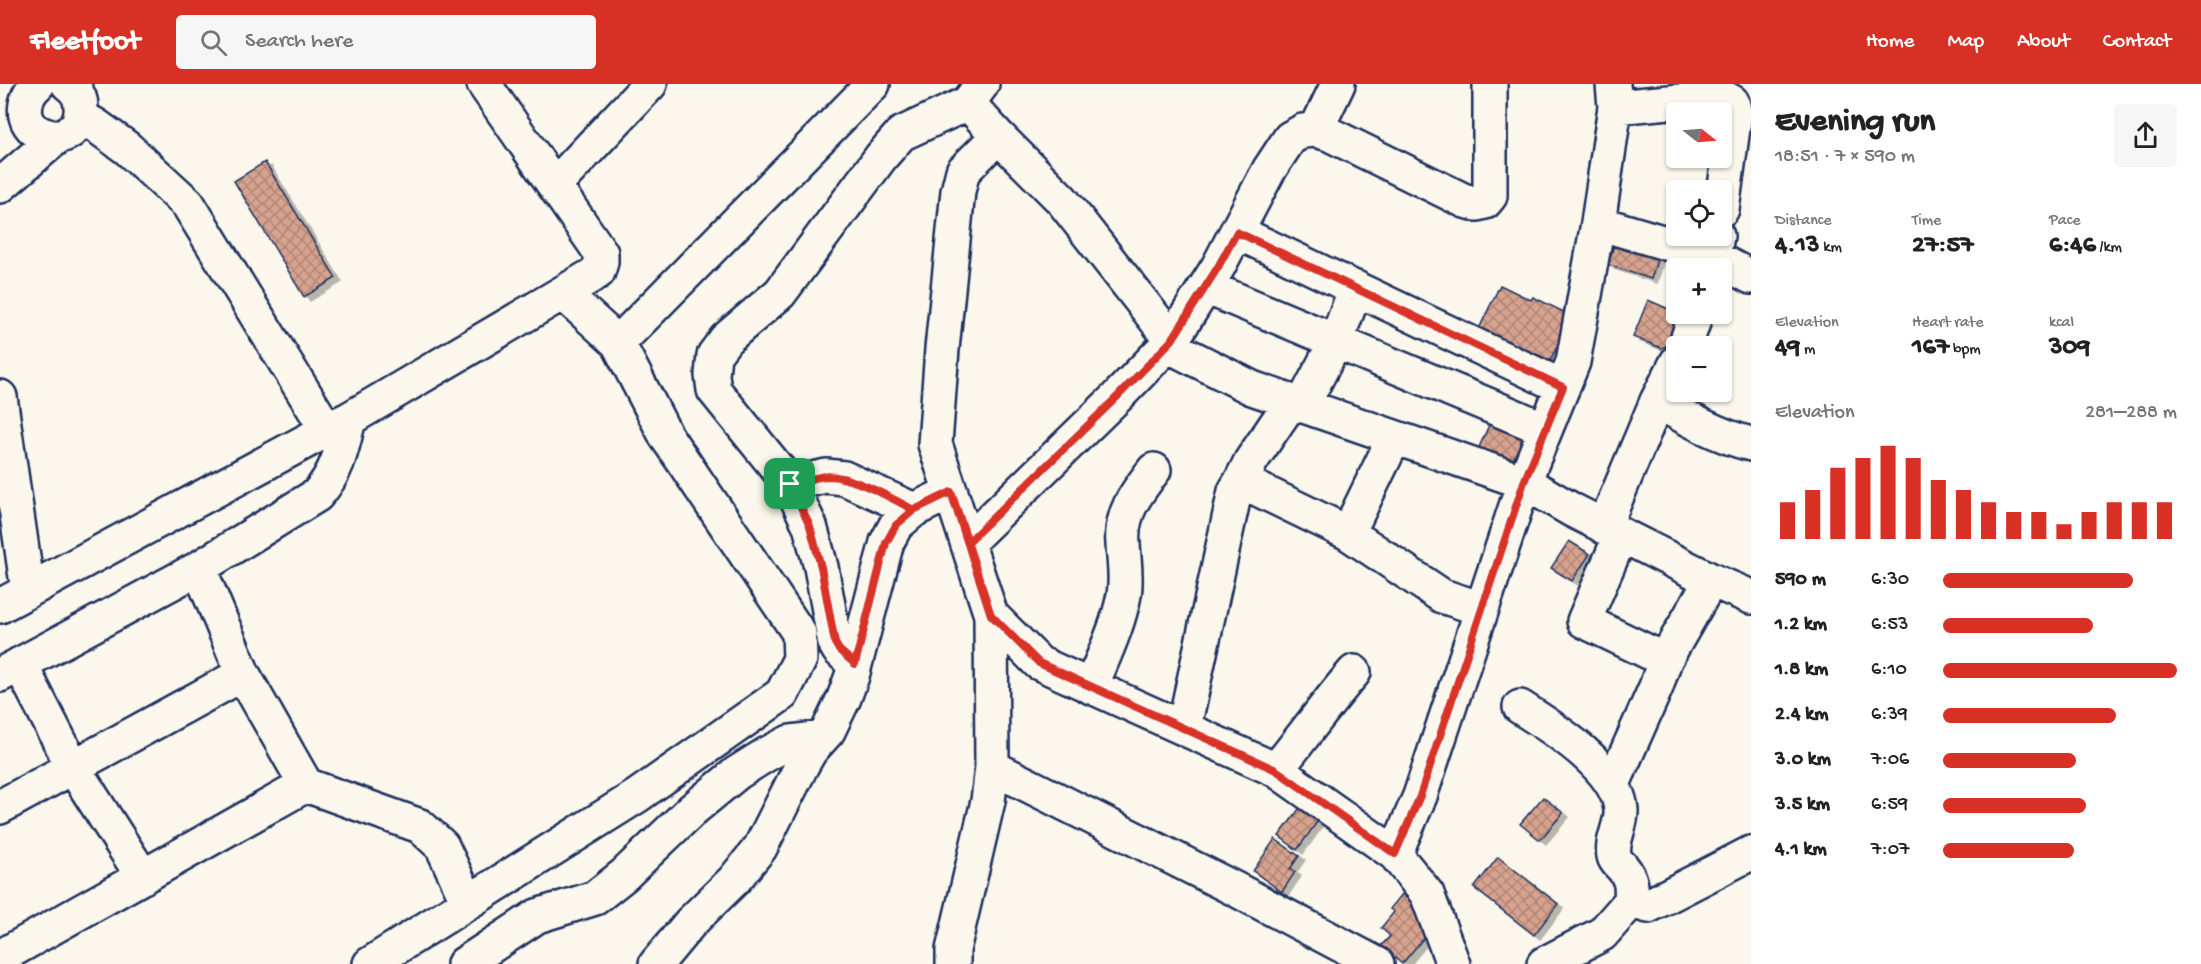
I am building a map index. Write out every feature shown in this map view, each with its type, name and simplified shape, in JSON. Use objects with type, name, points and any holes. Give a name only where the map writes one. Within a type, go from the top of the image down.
[{"type":"street","points":[[0,186],[69,127],[82,103],[75,89],[68,84]]},
{"type":"street","points":[[0,606],[338,425],[598,272],[601,254],[484,84]]},
{"type":"street","points":[[555,185],[650,84]]},
{"type":"street","points":[[618,343],[873,84]]},
{"type":"street","points":[[1316,130],[1338,84]]},
{"type":"street","points":[[968,542],[1117,397],[1172,340],[1206,287],[1269,170],[1290,138],[1303,131],[1316,130],[1329,134],[1465,201],[1477,204],[1485,202],[1490,196],[1490,84]]},
{"type":"street","points":[[27,88],[24,110],[30,125],[42,134],[69,127],[95,124],[127,148],[188,204],[338,425],[338,462],[330,481],[317,495],[200,568],[10,670],[143,876]]},
{"type":"street","points":[[855,664],[839,650],[835,643],[821,567],[810,526],[790,484],[714,390],[712,375],[714,355],[726,339],[780,293],[881,157],[901,134],[975,93],[998,136],[1062,200],[1181,352],[1252,388],[1524,482],[1612,531],[1711,580],[1751,597]]},
{"type":"street","points":[[1395,854],[1420,796],[1524,482],[1572,362],[1598,223],[1614,95],[1723,97],[1732,102],[1735,113],[1726,180]]},
{"type":"street","points":[[953,964],[953,951],[988,801],[992,767],[991,615],[935,444],[958,191],[963,171],[998,136]]},
{"type":"street","points":[[1598,223],[1713,254],[1751,277]]},
{"type":"street","points":[[1237,232],[1563,387]]},
{"type":"street","points":[[1206,287],[1545,429]]},
{"type":"street","points":[[1184,728],[1235,491],[1251,461],[1297,404],[1336,341],[1356,288]]},
{"type":"street","points":[[370,964],[637,796],[782,694],[800,659],[800,633],[666,436],[618,343],[563,292]]},
{"type":"street","points":[[1665,660],[1584,621],[1612,531],[1657,401],[1666,383]]},
{"type":"street","points":[[0,397],[28,591]]},
{"type":"street","points":[[1657,401],[1690,420],[1751,444]]},
{"type":"street","points":[[1348,533],[1394,438]]},
{"type":"street","points":[[1091,687],[1120,612],[1125,592],[1126,573],[1122,542],[1124,518],[1136,493],[1154,470]]},
{"type":"street","points":[[790,484],[826,476],[844,478],[914,510]]},
{"type":"street","points":[[1241,481],[1348,533],[1442,596],[1482,609]]},
{"type":"street","points":[[656,964],[691,922],[734,880],[760,848],[810,751],[828,731],[844,698],[886,543],[896,525],[914,510],[951,492]]},
{"type":"street","points":[[200,568],[243,674],[306,785],[420,826],[442,846],[468,902]]},
{"type":"street","points":[[1613,784],[1656,687],[1665,660],[1711,580]]},
{"type":"street","points":[[991,615],[1039,663],[1276,770],[1395,854],[1427,894],[1453,964]]},
{"type":"street","points":[[1276,770],[1354,672]]},
{"type":"street","points":[[0,807],[243,674]]},
{"type":"street","points":[[1520,707],[1574,743],[1613,784],[1622,812],[1614,845],[1614,855],[1629,876],[1632,886],[1630,901],[1602,934],[1544,964]]},
{"type":"street","points":[[464,964],[537,916],[595,898],[624,875],[692,810],[737,773],[767,754],[790,742],[821,738]]},
{"type":"street","points":[[992,767],[1225,884],[1377,964]]},
{"type":"street","points":[[0,957],[306,785]]},
{"type":"street","points":[[1630,901],[1648,906],[1751,853]]},
{"type":"building","points":[[265,162],[336,278],[304,297],[234,181]]},
{"type":"building","points":[[1616,238],[1660,251],[1651,279],[1608,265]]},
{"type":"building","points":[[1500,285],[1531,300],[1533,297],[1566,313],[1564,317],[1570,320],[1549,363],[1479,329]]},
{"type":"building","points":[[1648,300],[1666,308],[1666,324],[1676,324],[1671,336],[1666,336],[1666,346],[1661,348],[1633,337]]},
{"type":"building","points":[[1494,414],[1529,430],[1512,468],[1477,452]]},
{"type":"building","points":[[1569,541],[1590,554],[1572,581],[1551,568]]},
{"type":"building","points":[[1543,797],[1563,813],[1540,840],[1520,824]]},
{"type":"building","points":[[1302,805],[1320,818],[1297,850],[1279,836]]},
{"type":"building","points":[[1275,839],[1299,856],[1290,869],[1295,872],[1282,892],[1253,871]]},
{"type":"building","points":[[1498,857],[1558,904],[1534,935],[1474,888]]},
{"type":"building","points":[[1402,894],[1436,923],[1402,964],[1381,946],[1390,936],[1381,928],[1394,912],[1390,909]]},
{"type":"route","points":[[790,484],[810,526],[821,567],[835,643],[839,650],[855,664],[886,543],[896,525],[914,510],[951,492],[968,542],[1117,397],[1172,340],[1237,232],[1563,387],[1524,482],[1420,796],[1395,854],[1276,770],[1039,663],[991,615],[951,492],[914,510],[844,478],[826,476],[790,484]]}]
